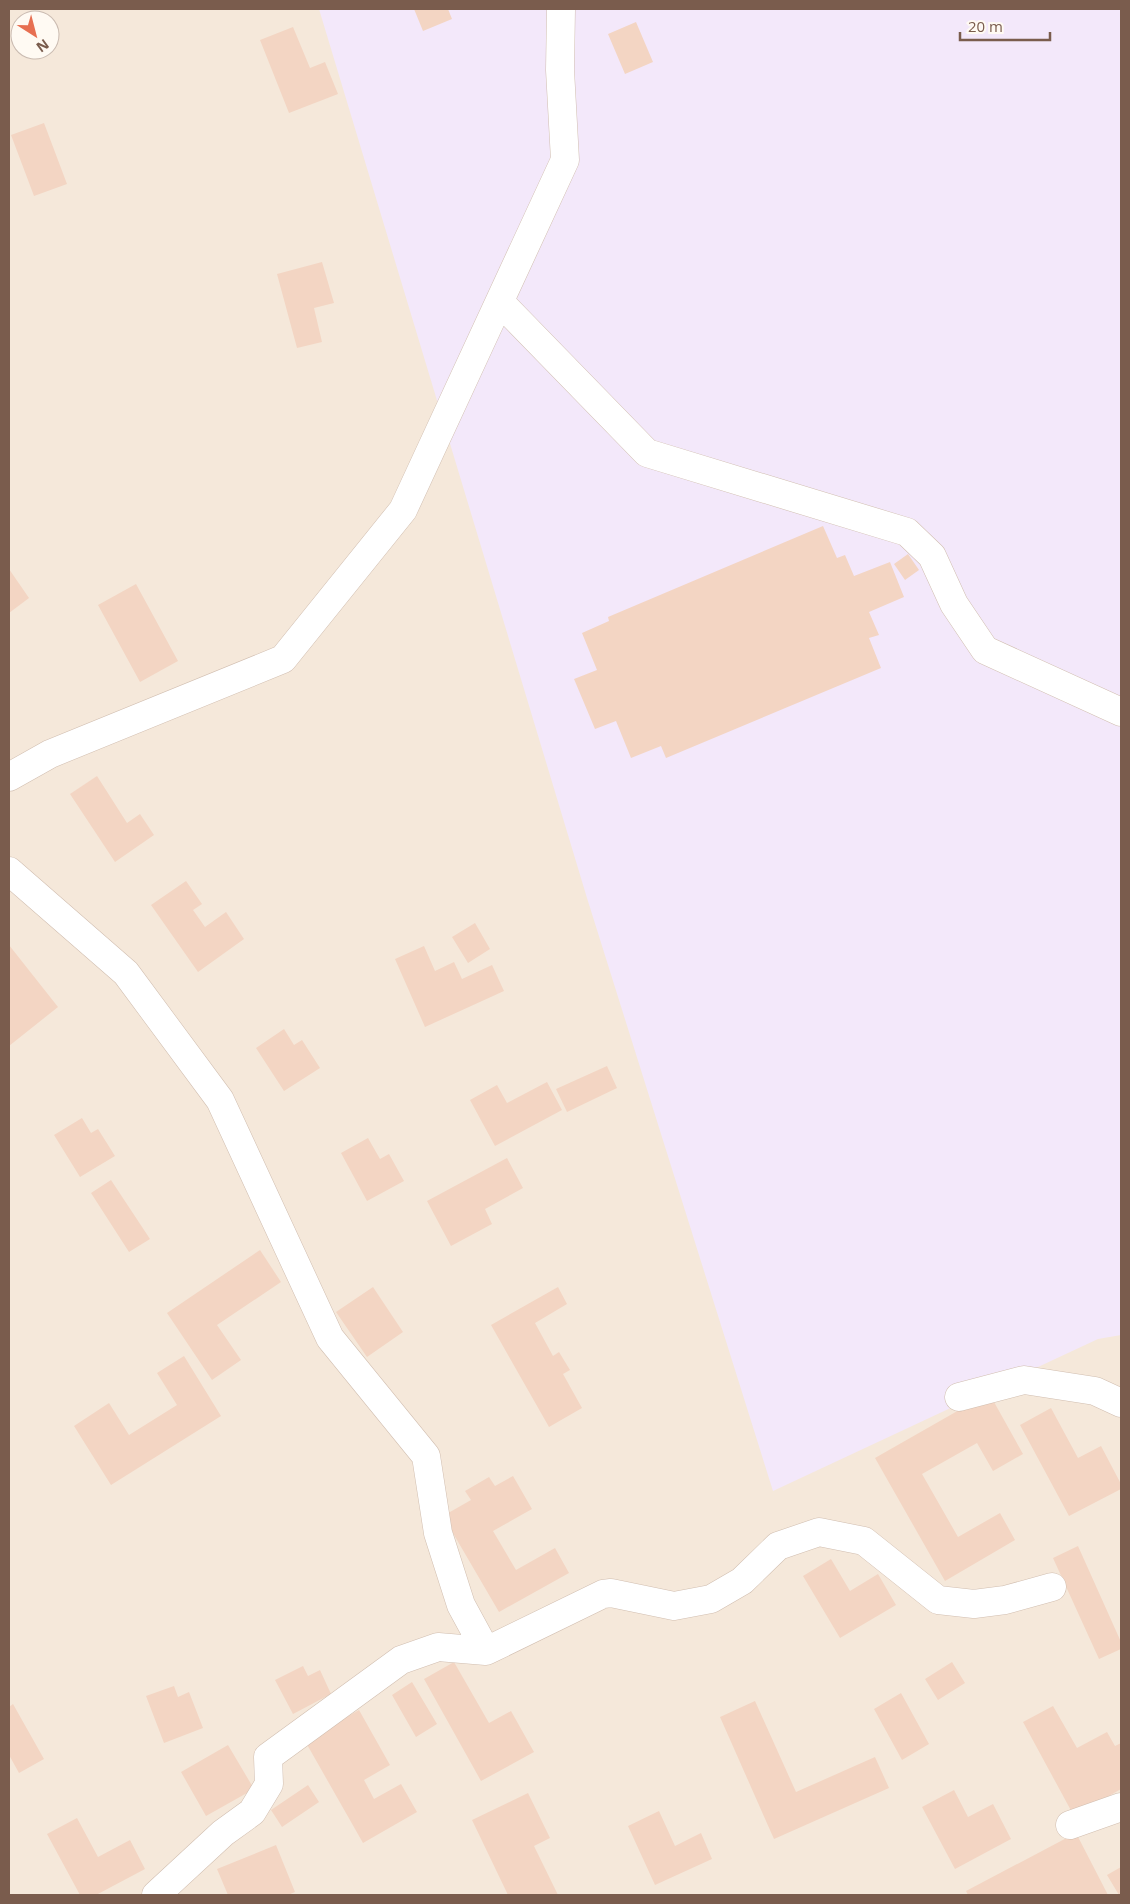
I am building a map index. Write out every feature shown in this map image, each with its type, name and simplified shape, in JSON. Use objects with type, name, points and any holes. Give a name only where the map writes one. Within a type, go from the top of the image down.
[{"type":"street","points":[[9,778],[50,754],[283,659],[403,510],[564,160],[560,70],[561,9]]},
{"type":"street","points":[[500,302],[647,453],[907,532],[932,556],[954,604],[986,650],[1121,712]]},
{"type":"street","points":[[9,871],[126,973],[220,1100],[330,1338],[426,1456],[438,1533],[461,1605],[486,1651]]},
{"type":"street","points":[[958,1397],[1024,1380],[1094,1391],[1121,1403]]},
{"type":"street","points":[[156,1895],[223,1833],[252,1812],[269,1784],[268,1757],[402,1660],[438,1647],[486,1651],[603,1594],[611,1593],[674,1606],[711,1599],[742,1581],[778,1546],[819,1532],[864,1541],[938,1600],[974,1604],[1005,1600],[1052,1587]]},
{"type":"street","points":[[1070,1826],[1121,1807]]},
{"type":"shaded area","points":[[9,9],[1121,9],[1121,1895],[9,1895]]},
{"type":"shaded area","points":[[319,9],[1121,9],[1121,1335],[1098,1339],[773,1491],[587,898]]},
{"type":"building","points":[[414,9],[448,9],[452,19],[423,31]]},
{"type":"building","points":[[636,22],[653,62],[625,74],[608,34]]},
{"type":"building","points":[[293,27],[310,68],[325,62],[338,94],[289,113],[260,40]]},
{"type":"building","points":[[44,123],[67,184],[34,196],[11,135]]},
{"type":"building","points":[[322,262],[334,303],[314,308],[322,342],[297,348],[277,274]]},
{"type":"building","points":[[823,526],[837,558],[845,555],[854,576],[890,562],[904,597],[869,612],[879,635],[869,638],[881,668],[666,758],[661,746],[631,758],[616,721],[595,729],[574,679],[597,670],[582,633],[609,621],[608,617]]},
{"type":"building","points":[[908,554],[919,570],[905,580],[894,564]]},
{"type":"building","points":[[9,569],[29,598],[9,613]]},
{"type":"building","points":[[136,584],[178,661],[140,682],[98,605]]},
{"type":"building","points":[[97,776],[127,823],[140,814],[154,835],[115,862],[70,794]]},
{"type":"building","points":[[186,881],[202,904],[193,910],[205,927],[226,912],[244,939],[198,972],[151,905]]},
{"type":"building","points":[[475,923],[490,949],[468,963],[452,937]]},
{"type":"building","points":[[9,945],[58,1007],[9,1046]]},
{"type":"building","points":[[424,946],[435,971],[454,962],[462,979],[492,965],[504,991],[425,1027],[395,959]]},
{"type":"building","points":[[284,1029],[294,1045],[302,1040],[320,1068],[284,1091],[256,1048]]},
{"type":"building","points":[[607,1066],[617,1088],[567,1112],[556,1089]]},
{"type":"building","points":[[547,1082],[562,1110],[495,1146],[470,1100],[497,1085],[507,1103]]},
{"type":"building","points":[[82,1118],[91,1133],[98,1129],[115,1156],[80,1177],[54,1135]]},
{"type":"building","points":[[368,1138],[380,1159],[389,1154],[404,1181],[367,1201],[341,1153]]},
{"type":"building","points":[[507,1158],[523,1188],[485,1209],[492,1224],[451,1246],[427,1201]]},
{"type":"building","points":[[111,1180],[150,1239],[129,1252],[91,1193]]},
{"type":"building","points":[[260,1250],[281,1282],[217,1325],[241,1360],[212,1380],[167,1313]]},
{"type":"building","points":[[373,1287],[403,1332],[367,1357],[336,1312]]},
{"type":"building","points":[[558,1287],[567,1304],[535,1323],[553,1356],[559,1352],[570,1370],[563,1374],[582,1408],[549,1427],[491,1325]]},
{"type":"building","points":[[184,1356],[221,1416],[111,1485],[74,1426],[109,1403],[129,1435],[177,1405],[157,1373]]},
{"type":"building","points":[[989,1393],[1023,1454],[993,1471],[977,1443],[922,1474],[958,1537],[1000,1513],[1015,1540],[945,1581],[875,1458]]},
{"type":"building","points":[[1051,1408],[1078,1458],[1101,1446],[1121,1484],[1121,1489],[1069,1516],[1020,1425]]},
{"type":"building","points":[[513,1476],[532,1509],[493,1531],[516,1570],[555,1548],[569,1573],[499,1612],[443,1516],[471,1500],[465,1491],[489,1477],[495,1486]]},
{"type":"building","points":[[1078,1546],[1121,1642],[1121,1649],[1099,1659],[1053,1558]]},
{"type":"building","points":[[831,1559],[850,1591],[878,1574],[896,1605],[840,1638],[803,1576]]},
{"type":"building","points":[[454,1662],[489,1723],[511,1711],[534,1752],[481,1781],[424,1679]]},
{"type":"building","points":[[952,1662],[965,1683],[938,1700],[925,1679]]},
{"type":"building","points":[[303,1666],[308,1676],[320,1670],[331,1694],[293,1714],[275,1680]]},
{"type":"building","points":[[412,1682],[437,1724],[416,1737],[392,1695]]},
{"type":"building","points":[[174,1686],[178,1697],[189,1692],[203,1728],[164,1743],[146,1696]]},
{"type":"building","points":[[901,1693],[929,1744],[902,1760],[874,1709]]},
{"type":"building","points":[[755,1701],[796,1792],[875,1757],[889,1788],[774,1839],[720,1717]]},
{"type":"building","points":[[13,1704],[44,1759],[19,1773],[9,1755],[9,1707]]},
{"type":"building","points":[[1053,1706],[1077,1748],[1107,1732],[1115,1746],[1121,1743],[1121,1789],[1074,1816],[1023,1722]]},
{"type":"building","points":[[359,1710],[390,1765],[364,1780],[374,1799],[401,1784],[417,1812],[363,1843],[305,1741]]},
{"type":"building","points":[[228,1745],[254,1789],[206,1816],[181,1772]]},
{"type":"building","points":[[308,1785],[319,1802],[282,1827],[271,1810]]},
{"type":"building","points":[[954,1790],[968,1817],[993,1804],[1011,1839],[955,1869],[922,1807]]},
{"type":"building","points":[[528,1793],[550,1838],[534,1846],[558,1895],[508,1895],[472,1820]]},
{"type":"building","points":[[659,1811],[675,1846],[701,1833],[712,1859],[655,1885],[628,1826]]},
{"type":"building","points":[[77,1818],[98,1857],[130,1840],[145,1869],[96,1895],[80,1895],[47,1834]]},
{"type":"building","points":[[1076,1833],[1108,1895],[968,1895],[966,1891]]},
{"type":"building","points":[[276,1845],[295,1892],[288,1895],[228,1895],[217,1869]]},
{"type":"building","points":[[1121,1867],[1121,1895],[1119,1895],[1107,1875]]}]
